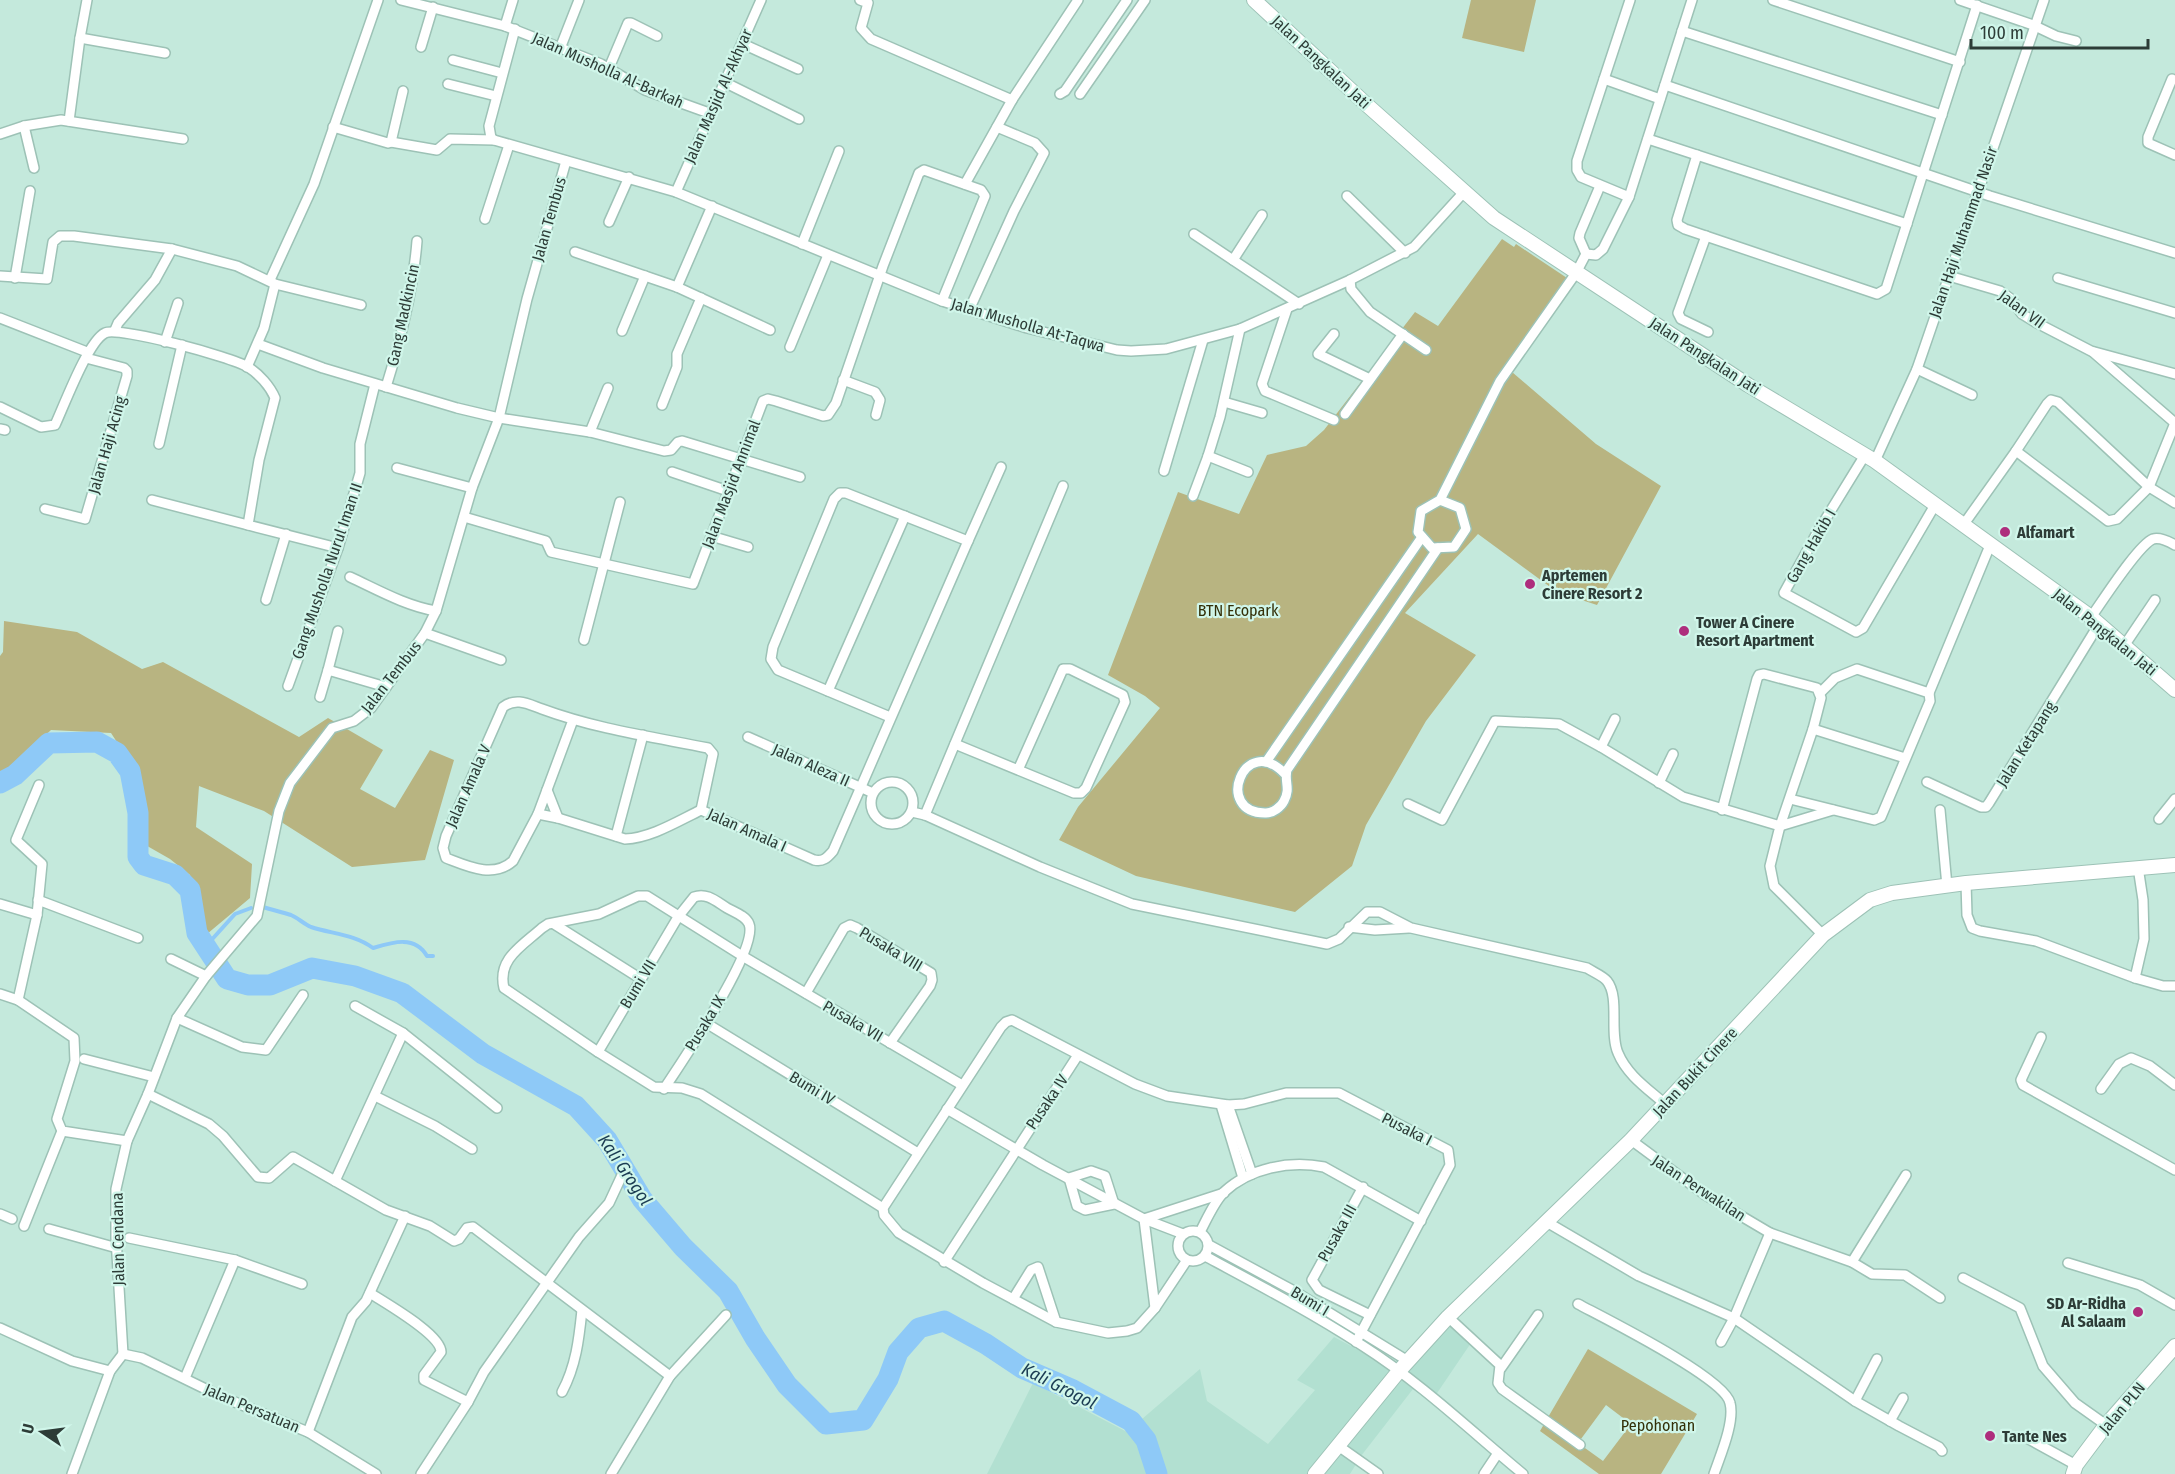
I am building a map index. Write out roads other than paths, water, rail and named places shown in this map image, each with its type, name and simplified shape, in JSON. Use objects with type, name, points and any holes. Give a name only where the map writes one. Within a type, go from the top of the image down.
[{"type":"main road","name":"Jalan Pangkalan Jati","points":[[1254,0],[1366,105],[1494,218],[1748,385],[1870,458],[1991,543],[2095,621],[2175,690]]},
{"type":"main road","name":"Jalan Bukit Cinere","points":[[1315,1474],[1337,1445],[1448,1317],[1630,1140],[1823,935],[1870,900],[1892,892],[2175,865]]},
{"type":"main road","name":"Jalan PLN","points":[[2075,1470],[2106,1425],[2175,1346]]},
{"type":"street","points":[[69,121],[87,0]]},
{"type":"street","points":[[247,367],[264,328],[273,282],[315,184],[378,0]]},
{"type":"street","name":"Jalan Musholla Al-Barkah","points":[[401,0],[510,28],[561,46],[609,68],[645,90],[710,113]]},
{"type":"street","points":[[494,140],[489,132],[502,73],[513,0]]},
{"type":"street","points":[[561,46],[579,0]]},
{"type":"street","name":"Jalan Masjid Al-Akhyar","points":[[676,192],[761,0]]},
{"type":"street","points":[[860,0],[868,3],[861,28],[871,39],[1012,100]]},
{"type":"street","points":[[942,300],[985,196],[981,190],[965,184],[1012,100],[1078,0]]},
{"type":"street","points":[[1060,94],[1065,91],[1127,0]]},
{"type":"street","points":[[1080,94],[1145,0]]},
{"type":"street","points":[[1629,197],[1581,177],[1577,170],[1577,161],[1630,0]]},
{"type":"street","points":[[1586,254],[1596,255],[1603,249],[1629,197],[1692,0]]},
{"type":"street","points":[[1773,0],[1960,62]]},
{"type":"street","points":[[1960,0],[2034,25],[2056,36],[2076,41]]},
{"type":"street","name":"Jalan Haji Muhammad Nasir","points":[[1870,458],[1917,369],[2044,0]]},
{"type":"street","points":[[1696,155],[1677,220],[1678,225],[1684,229],[1877,294],[1886,289],[1977,5]]},
{"type":"street","points":[[421,47],[433,7]]},
{"type":"street","points":[[609,68],[628,23],[657,36]]},
{"type":"street","points":[[1682,31],[1942,115]]},
{"type":"street","points":[[80,38],[165,52]]},
{"type":"street","points":[[742,44],[798,69]]},
{"type":"street","points":[[453,60],[502,73]]},
{"type":"street","points":[[1604,79],[1660,99]]},
{"type":"street","points":[[2172,79],[2148,136],[2148,143],[2175,155]]},
{"type":"street","points":[[724,82],[799,119]]},
{"type":"street","points":[[448,84],[496,96]]},
{"type":"street","points":[[1665,85],[1978,192],[2175,253]]},
{"type":"street","points":[[333,128],[391,142],[403,91]]},
{"type":"street","points":[[0,134],[24,126],[61,120],[183,139]]},
{"type":"street","points":[[24,126],[33,168]]},
{"type":"street","points":[[970,309],[1014,211],[1044,153],[1035,143],[997,127]]},
{"type":"street","name":"Jalan Musholla At-Taqwa","points":[[391,142],[437,150],[450,139],[494,140],[629,177],[712,206],[942,300],[1028,328],[1117,350],[1145,351],[1203,340],[1240,329],[1299,304],[1405,253],[1423,239],[1464,192]]},
{"type":"street","points":[[1648,139],[1907,224]]},
{"type":"street","points":[[485,219],[509,145]]},
{"type":"street","points":[[802,244],[839,151]]},
{"type":"street","name":"Jalan Tembus","points":[[148,1094],[177,1018],[208,974],[256,919],[279,811],[290,783],[332,728],[354,722],[371,708],[425,633],[436,611],[472,488],[499,418],[526,299],[566,160]]},
{"type":"street","name":"Jalan Masjid Annimal","points":[[603,562],[693,584],[763,401],[768,399],[823,416],[828,415],[836,403],[880,276],[921,171],[924,170],[965,184]]},
{"type":"street","points":[[609,222],[629,177]]},
{"type":"street","points":[[1586,254],[1579,238],[1580,232],[1600,186]]},
{"type":"street","points":[[15,278],[30,191]]},
{"type":"street","points":[[1347,196],[1405,253]]},
{"type":"street","points":[[677,287],[712,206]]},
{"type":"street","points":[[1233,260],[1262,214]]},
{"type":"street","points":[[1194,234],[1299,304]]},
{"type":"street","points":[[0,276],[47,279],[54,242],[60,236],[74,236],[172,249],[237,266],[273,282],[361,305]]},
{"type":"street","points":[[1706,236],[1678,313],[1681,319],[1707,332]]},
{"type":"street","name":"Gang Madkincin","points":[[386,387],[405,322],[417,241]]},
{"type":"street","points":[[115,330],[118,323],[155,280],[172,249]]},
{"type":"street","points":[[575,252],[677,287],[770,330]]},
{"type":"street","points":[[1440,500],[1460,508],[1466,529],[1454,547],[1432,548],[1418,532],[1421,511],[1440,500],[1500,381],[1576,273],[1586,254]]},
{"type":"street","points":[[790,347],[828,255]]},
{"type":"street","points":[[622,331],[645,276]]},
{"type":"street","name":"Jalan VII","points":[[1949,276],[2000,291],[2011,299],[2022,314],[2091,351],[2175,423]]},
{"type":"street","points":[[2058,278],[2175,313]]},
{"type":"street","points":[[1350,280],[1351,290],[1370,312],[1426,350]]},
{"type":"street","points":[[662,405],[677,367],[677,354],[701,298]]},
{"type":"street","points":[[165,342],[178,303]]},
{"type":"street","points":[[1287,309],[1262,384],[1265,391],[1334,420]]},
{"type":"street","points":[[0,318],[87,355]]},
{"type":"street","points":[[1193,496],[1224,402],[1240,329]]},
{"type":"street","points":[[0,407],[41,427],[55,425],[92,344],[104,333],[115,330],[182,345],[247,367],[271,388],[275,398],[259,460],[248,525]]},
{"type":"street","points":[[1334,334],[1318,354],[1370,379]]},
{"type":"street","points":[[1345,414],[1403,334]]},
{"type":"street","points":[[1164,471],[1203,340]]},
{"type":"street","points":[[258,344],[375,384],[499,418],[590,432],[664,451],[671,450],[682,441],[800,477]]},
{"type":"street","points":[[159,444],[182,345]]},
{"type":"street","name":"Jalan VII","points":[[2091,351],[2175,374]]},
{"type":"street","name":"Jalan Haji Acing","points":[[45,509],[86,519],[127,375],[124,368],[87,355]]},
{"type":"street","points":[[1917,369],[1972,395]]},
{"type":"street","points":[[843,380],[875,392],[880,400],[876,415]]},
{"type":"street","name":"Gang Musholla Nurul Iman II","points":[[288,686],[338,548],[360,473],[360,444],[375,384]]},
{"type":"street","points":[[590,432],[608,388]]},
{"type":"street","points":[[1964,524],[2051,400],[2058,402],[2149,487],[2175,503]]},
{"type":"street","points":[[1224,402],[1262,414]]},
{"type":"street","points":[[2016,451],[2108,521],[2118,519],[2149,487],[2175,423]]},
{"type":"street","points":[[1208,456],[1248,472]]},
{"type":"street","name":"Gang Hakib I","points":[[1870,458],[1817,533],[1784,592],[1856,632],[1863,628],[1935,505]]},
{"type":"street","points":[[861,788],[1001,466]]},
{"type":"street","points":[[397,468],[472,488]]},
{"type":"street","points":[[672,472],[728,491]]},
{"type":"street","points":[[925,815],[1063,486]]},
{"type":"street","points":[[890,717],[778,670],[771,659],[772,647],[834,499],[840,493],[846,493],[968,541]]},
{"type":"street","points":[[152,500],[338,548]]},
{"type":"street","points":[[584,640],[620,502]]},
{"type":"street","points":[[828,690],[905,516]]},
{"type":"street","points":[[464,517],[546,541],[550,552],[603,562]]},
{"type":"street","points":[[266,600],[286,534]]},
{"type":"street","points":[[711,536],[748,547]]},
{"type":"street","points":[[1266,762],[1422,537]]},
{"type":"street","points":[[2095,621],[2128,564],[2150,540],[2163,539],[2175,545]]},
{"type":"street","points":[[1790,799],[1874,820],[1881,817],[1930,701],[1929,693],[1991,543]]},
{"type":"street","points":[[1285,774],[1438,548]]},
{"type":"street","points":[[350,577],[406,603],[436,611]]},
{"type":"street","points":[[1395,577],[1411,588]]},
{"type":"street","points":[[2124,646],[2154,600]]},
{"type":"street","name":"Jalan Ketapang","points":[[1927,782],[1986,807],[2095,621]]},
{"type":"street","points":[[320,697],[338,631]]},
{"type":"street","points":[[425,633],[501,660]]},
{"type":"street","points":[[955,744],[1074,794],[1081,793],[1086,788],[1125,702],[1123,695],[1070,669],[1063,669],[1018,770]]},
{"type":"street","points":[[1820,693],[1835,678],[1857,669],[1929,693]]},
{"type":"street","points":[[327,670],[386,687]]},
{"type":"street","points":[[1722,810],[1759,675],[1764,674],[1817,688],[1821,698],[1814,729],[1780,826],[1770,866],[1774,886],[1823,935]]},
{"type":"street","name":"Jalan Amala V","points":[[538,814],[513,861],[506,867],[476,870],[446,858],[443,848],[446,836],[503,707],[509,702],[519,701],[573,720]]},
{"type":"street","points":[[1601,747],[1615,719]]},
{"type":"street","points":[[538,814],[573,720],[708,748],[713,754],[701,810]]},
{"type":"street","points":[[1408,804],[1442,820],[1495,721],[1559,724],[1683,797],[1780,826],[1833,810]]},
{"type":"street","points":[[1814,729],[1905,758]]},
{"type":"street","points":[[616,836],[643,735]]},
{"type":"street","name":"Jalan Aleza II","points":[[748,737],[873,793]]},
{"type":"street","points":[[1659,783],[1673,754]]},
{"type":"street","points":[[1266,762],[1277,766],[1285,774],[1289,789],[1283,804],[1271,813],[1256,813],[1243,805],[1237,790],[1240,775],[1251,764],[1266,762]]},
{"type":"street","points":[[898,782],[906,786],[912,794],[914,802],[912,812],[906,820],[897,824],[887,824],[878,819],[872,811],[873,793],[880,785],[898,782]]},
{"type":"street","points":[[18,1000],[37,915],[42,864],[16,840],[39,785]]},
{"type":"street","name":"Jalan Amala I","points":[[538,814],[616,836],[634,838],[672,825],[701,810],[819,861],[826,859],[833,851],[861,788]]},
{"type":"street","points":[[547,790],[558,818]]},
{"type":"street","points":[[2159,819],[2175,799]]},
{"type":"street","points":[[1940,810],[1947,886]]},
{"type":"street","points":[[912,812],[925,815],[1040,867],[1132,904],[1327,944],[1339,939],[1367,912],[1380,912],[1411,928],[1587,968],[1607,981],[1613,995],[1614,1041],[1618,1054],[1628,1071],[1665,1104]]},
{"type":"street","points":[[2134,978],[2144,939],[2143,900],[2138,867]]},
{"type":"street","points":[[1966,884],[1967,915],[1972,928],[2036,941],[2134,978],[2163,986],[2175,986]]},
{"type":"street","name":"Pusaka VII","points":[[554,924],[599,914],[642,895],[647,896],[744,957],[962,1085]]},
{"type":"street","name":"Bumi VII","points":[[598,1052],[678,917],[694,897],[705,895],[746,919],[750,926],[744,957]]},
{"type":"street","points":[[38,900],[138,939]]},
{"type":"street","points":[[0,904],[37,915]]},
{"type":"street","points":[[641,979],[554,924],[542,928],[505,962],[501,976],[504,988],[654,1087],[664,1089],[673,1086],[701,1094],[883,1208]]},
{"type":"street","name":"Pusaka VIII","points":[[806,993],[844,928],[850,925],[857,928],[931,973],[930,986],[890,1043]]},
{"type":"street","points":[[1349,927],[1375,930],[1411,928]]},
{"type":"street","name":"Pusaka IX","points":[[664,1089],[744,957]]},
{"type":"street","points":[[171,959],[208,974]]},
{"type":"street","points":[[0,994],[18,1000],[74,1038],[75,1061],[57,1119],[62,1131],[24,1226]]},
{"type":"street","points":[[177,1018],[242,1047],[266,1050],[303,995]]},
{"type":"street","points":[[355,1006],[403,1033],[497,1108]]},
{"type":"street","points":[[1187,1260],[1155,1308],[1137,1328],[1127,1332],[1108,1332],[1056,1322],[944,1262],[899,1233],[884,1215],[883,1208],[1001,1027],[1012,1020],[1135,1084],[1167,1096],[1224,1105],[1247,1176]]},
{"type":"street","name":"Bumi IV","points":[[706,1023],[918,1153]]},
{"type":"street","points":[[335,1181],[403,1033]]},
{"type":"street","points":[[2041,1037],[2021,1080],[2023,1084],[2175,1170]]},
{"type":"street","name":"Pusaka IV","points":[[944,1262],[1078,1055]]},
{"type":"street","points":[[2101,1089],[2120,1064],[2131,1058],[2150,1066],[2175,1085]]},
{"type":"street","points":[[84,1059],[154,1077]]},
{"type":"street","name":"Pusaka I","points":[[1224,1105],[1244,1104],[1286,1093],[1339,1093],[1448,1150],[1450,1165],[1356,1342]]},
{"type":"street","points":[[148,1094],[209,1124],[223,1136],[258,1177],[269,1178],[293,1157],[386,1210],[430,1226],[454,1241],[459,1239],[467,1228],[473,1227],[670,1376]]},
{"type":"street","name":"Jalan Cendana","points":[[123,1354],[116,1189],[127,1141],[148,1094]]},
{"type":"street","points":[[375,1096],[435,1126],[472,1149]]},
{"type":"street","points":[[947,1109],[1144,1219],[1183,1234],[1194,1230],[1200,1232],[1205,1235],[1209,1245],[1205,1256],[1197,1261],[1187,1260],[1179,1251],[1178,1245],[1183,1234]]},
{"type":"street","points":[[62,1131],[127,1141]]},
{"type":"street","name":"Jalan Perwakilan","points":[[1630,1140],[1704,1194],[1770,1233],[1852,1263],[1872,1274],[1905,1275],[1940,1298]]},
{"type":"street","points":[[1144,1219],[1224,1193],[1247,1176],[1287,1165],[1309,1164],[1324,1167],[1421,1221]]},
{"type":"street","points":[[1069,1179],[1091,1170],[1105,1176],[1114,1204]]},
{"type":"street","points":[[421,1474],[468,1402],[484,1372],[579,1237],[609,1203],[623,1173]]},
{"type":"street","points":[[1852,1263],[1906,1175]]},
{"type":"street","points":[[1069,1179],[1077,1206],[1085,1210],[1114,1204]]},
{"type":"street","name":"Pusaka III","points":[[1363,1187],[1312,1278],[1319,1290],[1370,1315]]},
{"type":"street","points":[[1200,1232],[1224,1193]]},
{"type":"street","points":[[0,1214],[12,1219]]},
{"type":"street","points":[[308,1432],[352,1317],[366,1301],[405,1216]]},
{"type":"street","points":[[1144,1219],[1155,1308]]},
{"type":"street","points":[[1545,1221],[1639,1276],[1734,1318],[1855,1401],[1939,1447],[1942,1451]]},
{"type":"street","points":[[49,1229],[117,1248]]},
{"type":"street","points":[[1721,1342],[1734,1318],[1770,1233]]},
{"type":"street","points":[[129,1238],[235,1260],[302,1284]]},
{"type":"street","name":"Bumi I","points":[[1209,1245],[1294,1291],[1362,1332],[1404,1366]]},
{"type":"street","name":"Bumi I","points":[[1205,1256],[1330,1324],[1356,1342],[1404,1366]]},
{"type":"street","points":[[185,1378],[235,1260]]},
{"type":"street","points":[[2068,1263],[2140,1285],[2175,1305]]},
{"type":"street","points":[[1013,1299],[1031,1270],[1038,1267],[1056,1322]]},
{"type":"street","points":[[1963,1278],[2020,1308],[2043,1366],[2075,1403],[2106,1425]]},
{"type":"street","points":[[370,1293],[420,1325],[440,1344],[441,1352],[424,1375],[424,1380],[468,1402]]},
{"type":"street","points":[[1578,1304],[1703,1374],[1729,1396],[1731,1407],[1727,1433],[1714,1474]]},
{"type":"street","points":[[562,1392],[571,1374],[578,1347],[582,1310]]},
{"type":"street","points":[[1538,1315],[1501,1368],[1498,1383],[1502,1389],[1580,1445]]},
{"type":"street","points":[[611,1474],[670,1376],[726,1316]]},
{"type":"street","points":[[1448,1317],[1501,1368]]},
{"type":"street","points":[[0,1328],[72,1361],[110,1371]]},
{"type":"street","points":[[72,1474],[110,1371],[123,1354]]},
{"type":"street","name":"Jalan Persatuan","points":[[123,1354],[142,1358],[220,1396],[308,1432],[376,1474]]},
{"type":"street","points":[[1855,1401],[1877,1359]]},
{"type":"street","points":[[1404,1366],[1498,1454],[1523,1474]]},
{"type":"street","points":[[1890,1421],[1903,1398]]},
{"type":"street","points":[[2025,1437],[2075,1470]]},
{"type":"street","points":[[1337,1445],[1377,1474]]},
{"type":"street","points":[[1484,1474],[1498,1454]]},
{"type":"waterway","name":"Kali Grogol","points":[[0,783],[15,775],[49,743],[97,742],[117,753],[130,771],[138,813],[138,857],[144,865],[175,875],[190,890],[197,933],[227,979],[248,985],[270,985],[312,968],[355,976],[402,993],[483,1054],[576,1106],[607,1140],[642,1199],[683,1247],[728,1291],[755,1338],[787,1385],[826,1424],[863,1420],[888,1379],[898,1352],[919,1328],[944,1321],[986,1344],[1022,1368],[1073,1390],[1131,1421],[1146,1440],[1157,1474]]},
{"type":"waterway","points":[[263,907],[291,915],[311,927],[358,940],[373,948],[403,942],[416,945],[427,956],[433,956]]},
{"type":"waterway","points":[[206,946],[235,914],[251,908]]},
{"type":"place","name":"Alfamart","points":[[2005,532]]},
{"type":"place","name":"Aprtemen Cinere Resort 2","points":[[1530,584]]},
{"type":"place","name":"Tower A Cinere Resort Apartment","points":[[1684,631]]},
{"type":"place","name":"SD Ar-Ridha Al Salaam","points":[[2138,1312]]},
{"type":"place","name":"Tante Nes","points":[[1990,1436]]},
{"type":"park label","name":"BTN Ecopark","points":[[1238,610]]},
{"type":"park label","name":"Pepohonan","points":[[1658,1425]]}]
